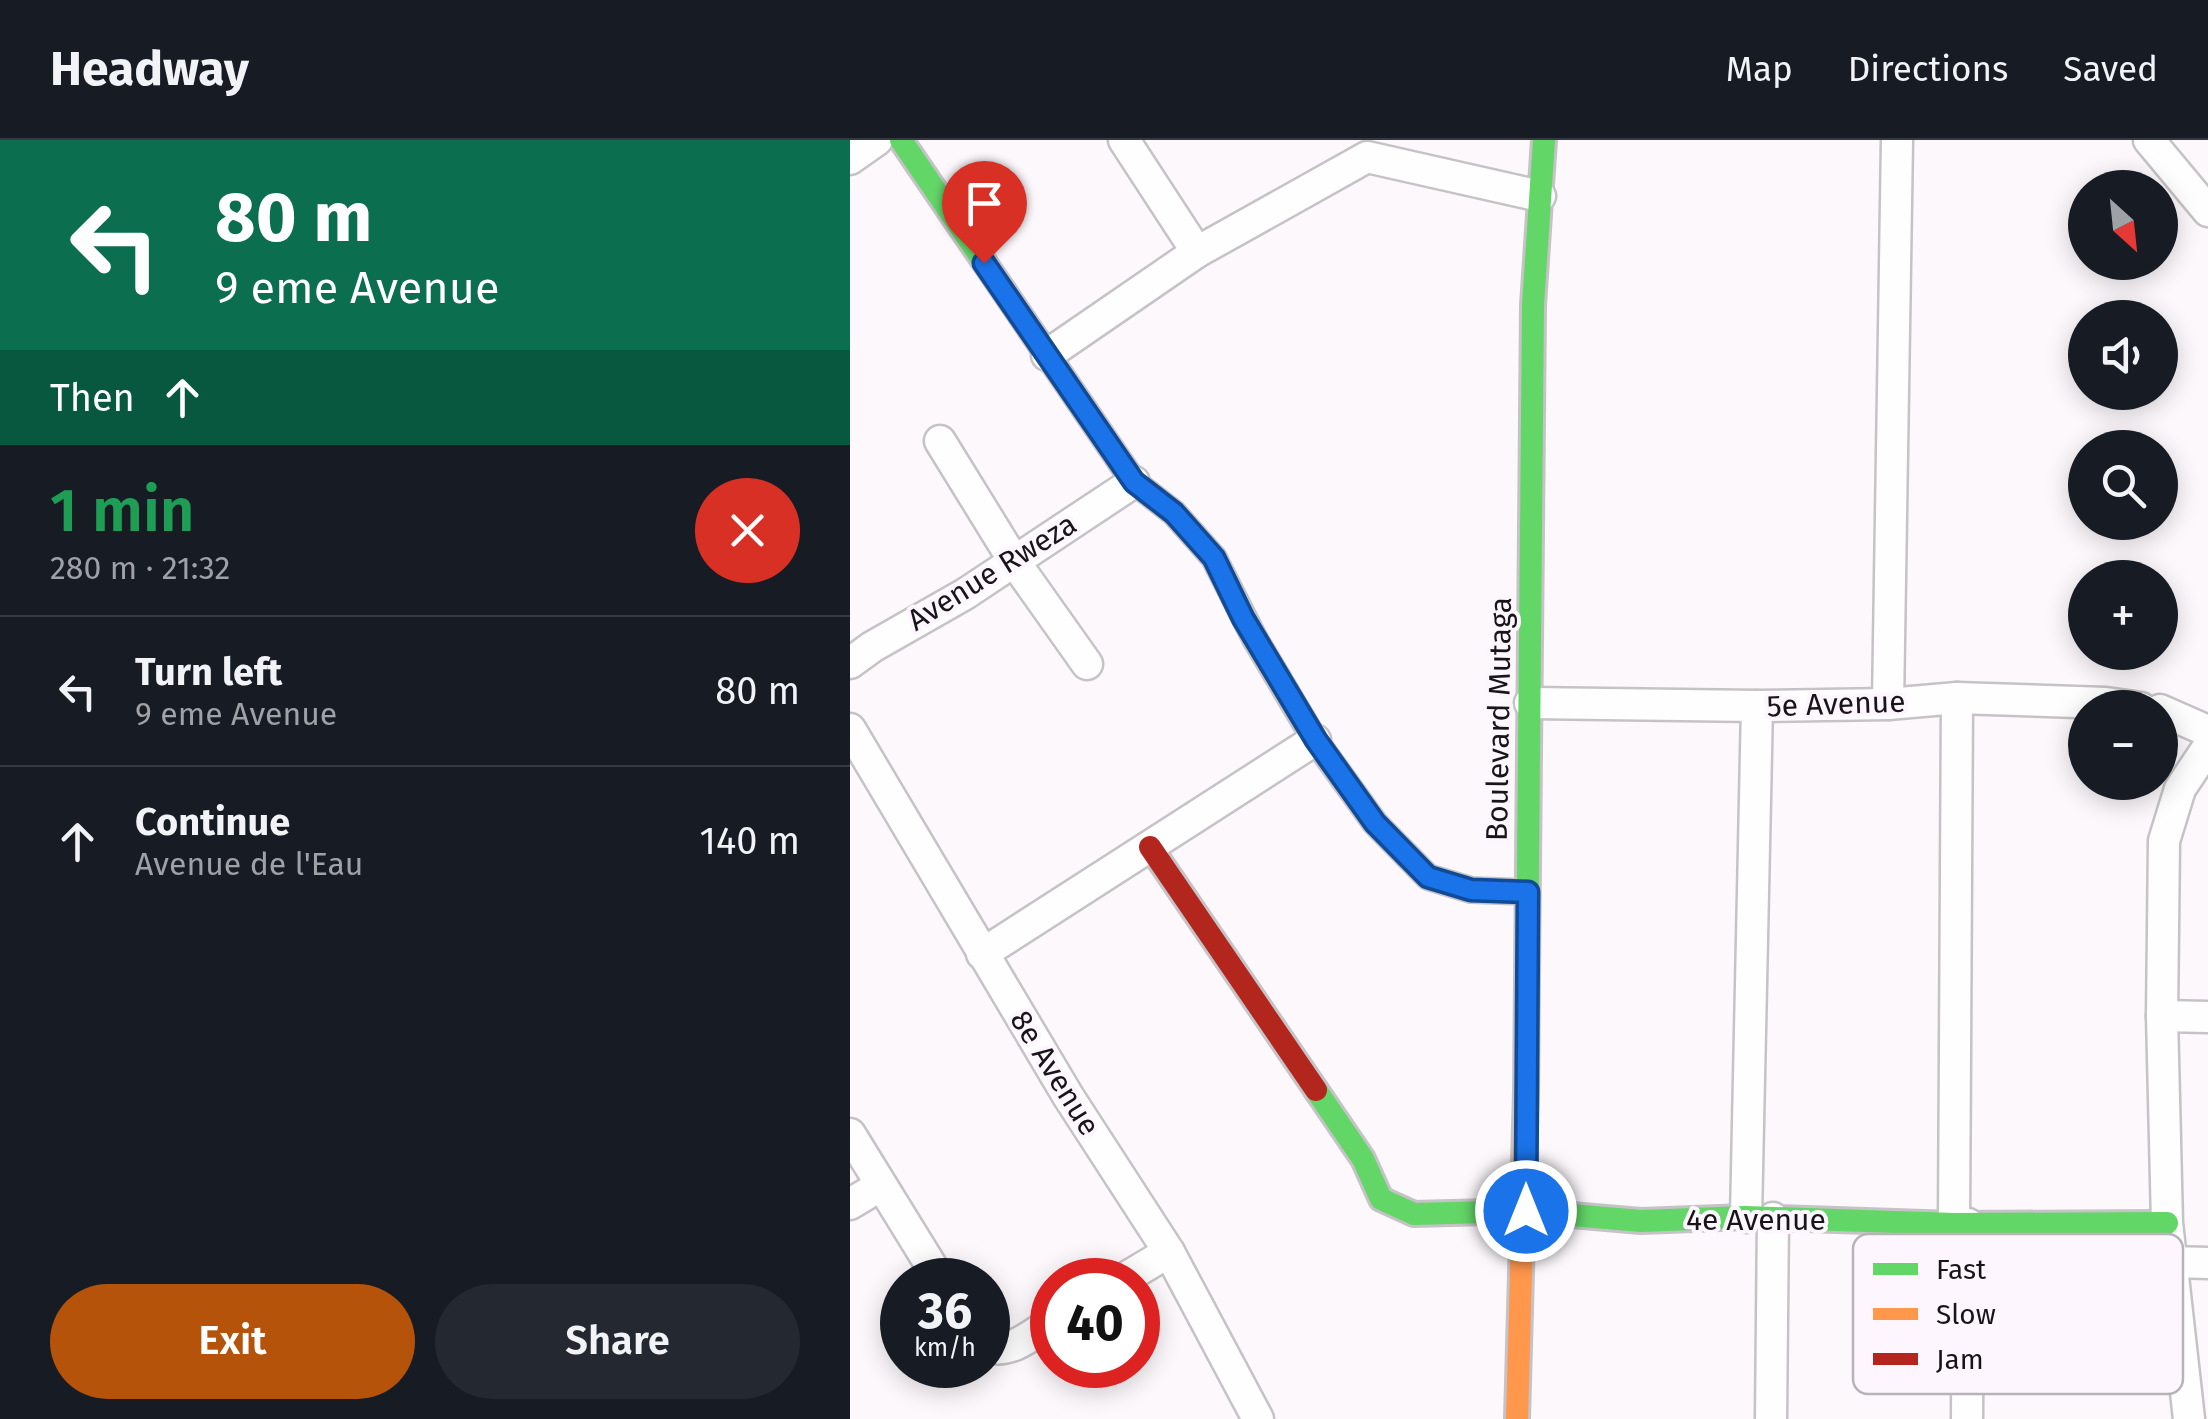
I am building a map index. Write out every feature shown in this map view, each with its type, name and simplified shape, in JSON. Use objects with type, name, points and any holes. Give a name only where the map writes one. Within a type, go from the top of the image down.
[{"type":"street","points":[[850,159],[877,140]]},
{"type":"street","points":[[901,140],[1134,482],[1174,513],[1214,558],[1243,618],[1316,740],[1375,823],[1428,877],[1471,890],[1528,892]]},
{"type":"street","points":[[1124,140],[1197,252]]},
{"type":"street","name":"Boulevard Mutaga","points":[[1517,1419],[1526,1211],[1533,305],[1544,140]]},
{"type":"street","points":[[1888,704],[1896,140]]},
{"type":"street","points":[[2150,140],[2208,211]]},
{"type":"street","points":[[1046,355],[1197,252],[1362,149],[1540,196]]},
{"type":"street","points":[[940,441],[1014,561],[1088,664]]},
{"type":"street","name":"Avenue Rweza","points":[[850,663],[872,646],[965,594],[1134,482]]},
{"type":"street","points":[[1957,698],[1961,1234]]},
{"type":"street","name":"5e Avenue","points":[[1530,703],[1757,706],[1888,704],[1957,698],[2068,702]]},
{"type":"street","points":[[1757,706],[1760,1218],[1771,1419]]},
{"type":"street","points":[[2178,718],[2208,730]]},
{"type":"street","name":"8e Avenue","points":[[850,729],[982,954],[1169,1252],[1258,1419]]},
{"type":"street","points":[[982,954],[1316,740]]},
{"type":"street","points":[[2168,1234],[2162,1016],[2164,841],[2180,789],[2208,747]]},
{"type":"street","name":"4e Avenue","points":[[1150,847],[1362,1159],[1380,1199],[1414,1214],[1526,1211],[1641,1221],[1760,1218],[1961,1224],[2167,1223]]},
{"type":"street","points":[[2162,1016],[2208,1017]]},
{"type":"street","points":[[850,1134],[926,1258]]},
{"type":"street","points":[[850,1204],[880,1186]]},
{"type":"street","points":[[1159,1258],[1169,1252]]},
{"type":"street","points":[[2183,1262],[2208,1263]]},
{"type":"street","points":[[2183,1364],[2190,1419]]},
{"type":"street","points":[[1966,1394],[1967,1419]]},
{"type":"traffic: fast","points":[[901,140],[1134,482],[1174,513],[1214,558],[1255,639]]},
{"type":"traffic: fast","points":[[1526,1091],[1533,305],[1544,140]]},
{"type":"traffic: fast","points":[[1316,1090],[1363,1159],[1381,1199],[1414,1214],[1525,1211],[1641,1221],[1746,1217],[1954,1224],[2167,1223]]},
{"type":"traffic: slow","points":[[1255,639],[1315,740],[1375,823],[1428,877],[1471,890],[1527,892]]},
{"type":"traffic: slow","points":[[1517,1419],[1526,1091]]},
{"type":"traffic: jam","points":[[1150,847],[1316,1090]]},
{"type":"route","points":[[984,263],[1134,482],[1174,513],[1214,558],[1243,618],[1316,740],[1375,823],[1428,877],[1471,890],[1528,892],[1526,1211]]}]
